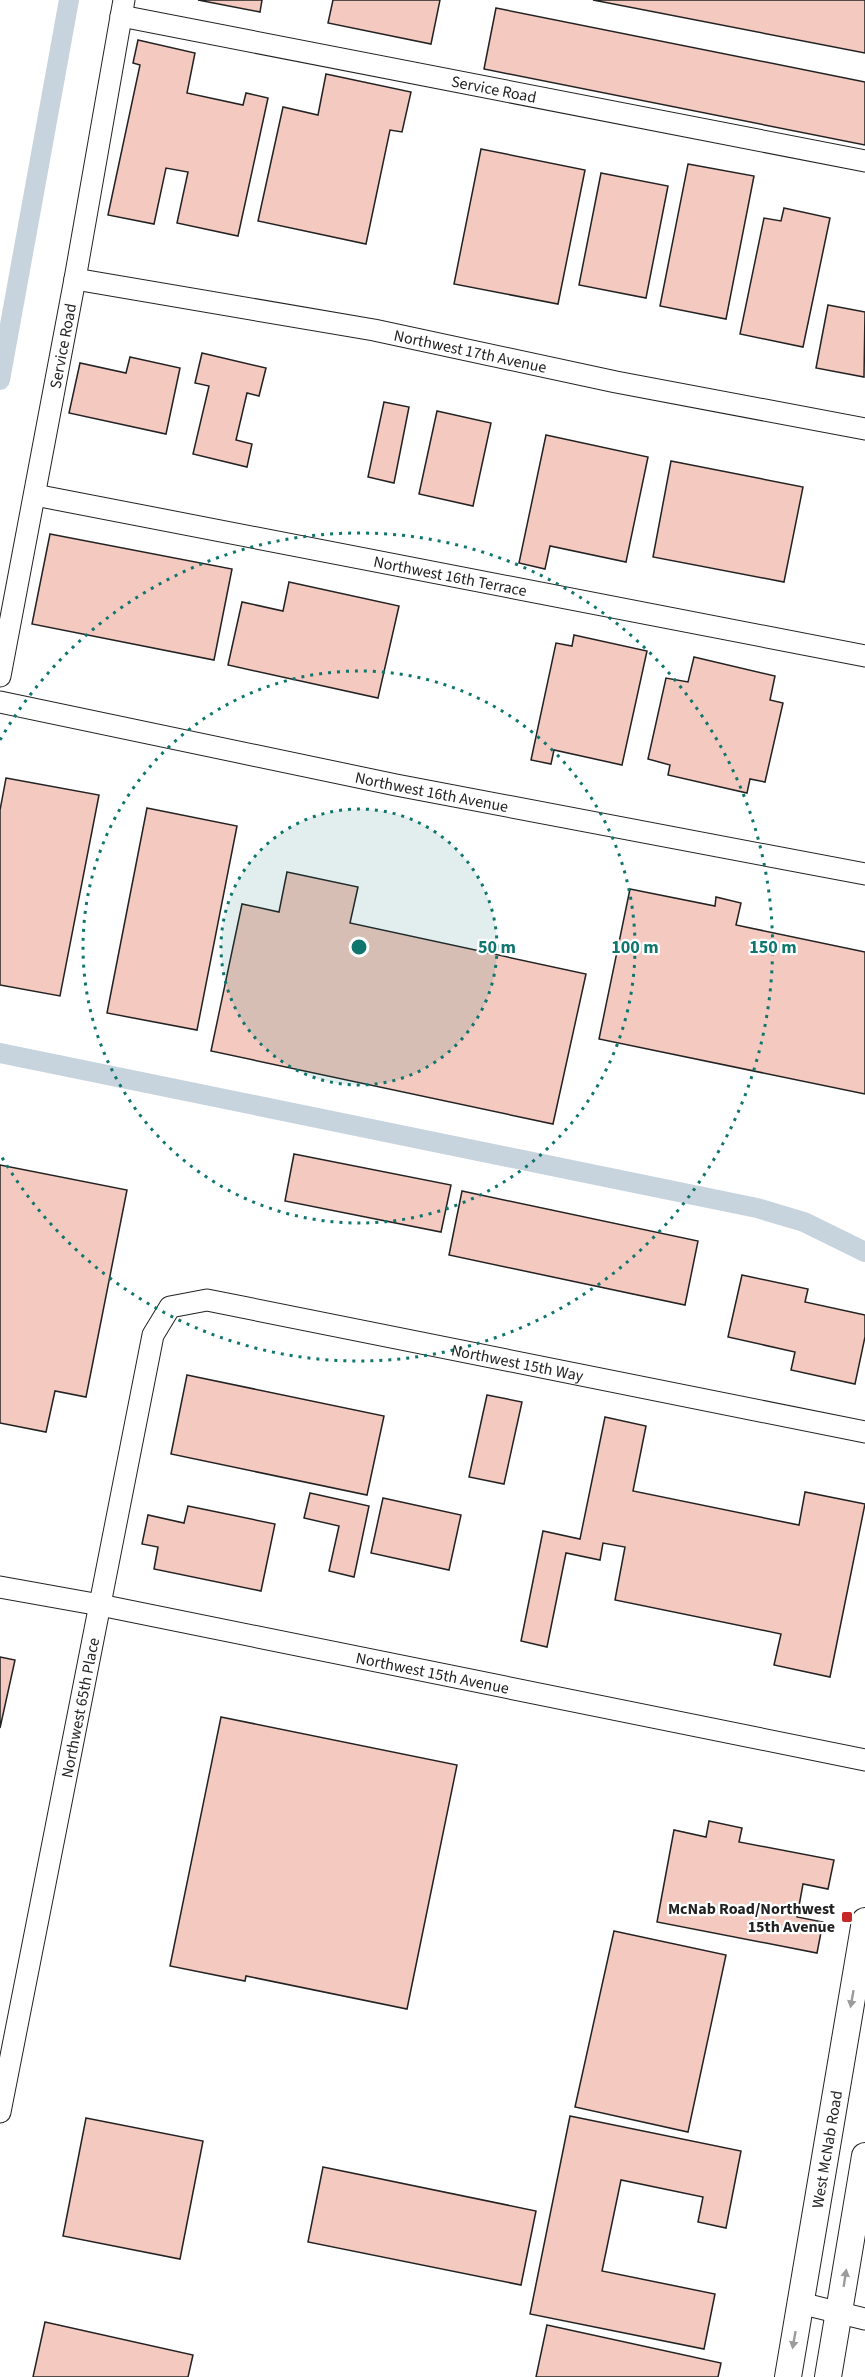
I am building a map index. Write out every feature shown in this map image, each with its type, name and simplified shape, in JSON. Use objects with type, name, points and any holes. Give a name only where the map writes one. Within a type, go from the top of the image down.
[{"type":"main road","name":"West McNab Road","points":[[788,2377],[865,1921]]},
{"type":"main road","points":[[828,2377],[865,2156]]},
{"type":"street","name":"Service Road","points":[[0,676],[75,279],[123,8],[865,161]]},
{"type":"street","name":"Northwest 17th Avenue","points":[[75,279],[374,330],[616,382],[865,429]]},
{"type":"street","name":"Northwest 16th Terrace","points":[[34,495],[865,656]]},
{"type":"street","name":"Northwest 16th Avenue","points":[[0,702],[396,785],[865,874]]},
{"type":"street","name":"Northwest 15th Way","points":[[170,1306],[207,1300],[865,1432]]},
{"type":"street","name":"Northwest 65th Place","points":[[0,2112],[153,1335],[170,1306]]},
{"type":"street","name":"Northwest 15th Avenue","points":[[0,1587],[100,1605],[865,1760]]},
{"type":"street","points":[[800,2303],[865,2319]]},
{"type":"building","points":[[198,0],[262,0],[260,12]]},
{"type":"building","points":[[333,0],[440,0],[431,44],[328,23]]},
{"type":"building","points":[[593,0],[865,0],[865,53]]},
{"type":"building","points":[[496,8],[865,82],[865,145],[484,69]]},
{"type":"building","points":[[138,40],[195,53],[187,93],[243,105],[246,93],[268,98],[238,236],[177,223],[188,172],[166,168],[154,224],[108,215],[140,65],[133,63]]},
{"type":"building","points":[[326,74],[411,92],[402,132],[390,130],[366,244],[258,221],[283,107],[318,115]]},
{"type":"building","points":[[481,149],[585,170],[558,304],[454,284]]},
{"type":"building","points":[[688,164],[754,176],[726,319],[660,306]]},
{"type":"building","points":[[601,173],[668,186],[646,298],[579,285]]},
{"type":"building","points":[[784,208],[830,218],[803,347],[740,334],[764,218],[781,221]]},
{"type":"building","points":[[828,305],[865,312],[864,377],[816,368]]},
{"type":"building","points":[[202,353],[266,368],[259,396],[247,393],[236,440],[252,444],[247,467],[193,454],[209,386],[195,383]]},
{"type":"building","points":[[130,357],[180,368],[166,434],[69,413],[80,363],[126,373]]},
{"type":"building","points":[[384,402],[409,407],[394,483],[368,477]]},
{"type":"building","points":[[437,411],[491,423],[473,506],[419,494]]},
{"type":"building","points":[[546,435],[648,457],[626,562],[550,546],[545,569],[519,563]]},
{"type":"building","points":[[671,461],[803,487],[784,582],[653,557]]},
{"type":"building","points":[[50,534],[232,569],[214,660],[32,624]]},
{"type":"building","points":[[289,582],[399,606],[378,698],[228,665],[242,602],[283,611]]},
{"type":"building","points":[[574,635],[647,651],[622,765],[554,750],[551,764],[531,760],[556,643],[572,646]]},
{"type":"building","points":[[694,657],[775,676],[770,700],[783,703],[765,782],[750,779],[747,793],[668,775],[670,765],[648,759],[666,678],[688,682]]},
{"type":"building","points":[[6,778],[99,795],[60,996],[0,985],[0,810]]},
{"type":"building","points":[[147,808],[237,826],[197,1030],[107,1013]]},
{"type":"building","points":[[287,872],[358,887],[350,923],[586,974],[553,1124],[211,1051],[242,904],[279,912]]},
{"type":"building","points":[[630,889],[715,906],[716,897],[741,903],[736,925],[865,952],[865,1094],[599,1039]]},
{"type":"building","points":[[294,1154],[451,1185],[441,1232],[285,1201]]},
{"type":"building","points":[[0,1165],[127,1190],[86,1397],[55,1391],[46,1432],[0,1423]]},
{"type":"building","points":[[462,1191],[698,1241],[685,1305],[449,1255]]},
{"type":"building","points":[[742,1275],[808,1289],[805,1302],[865,1315],[865,1337],[855,1384],[791,1370],[795,1352],[728,1337]]},
{"type":"building","points":[[187,1375],[384,1416],[367,1495],[171,1454]]},
{"type":"building","points":[[487,1395],[522,1402],[504,1484],[469,1477]]},
{"type":"building","points":[[605,1417],[646,1426],[633,1491],[799,1525],[805,1492],[865,1504],[830,1677],[774,1665],[781,1634],[615,1600],[625,1547],[603,1543],[600,1560],[566,1553],[547,1647],[521,1641],[543,1531],[580,1539]]},
{"type":"building","points":[[310,1493],[369,1506],[354,1577],[329,1571],[339,1526],[304,1518]]},
{"type":"building","points":[[383,1498],[461,1515],[449,1570],[371,1553]]},
{"type":"building","points":[[188,1506],[275,1524],[261,1591],[154,1569],[158,1547],[142,1544],[148,1515],[184,1523]]},
{"type":"building","points":[[0,1657],[15,1660],[0,1728]]},
{"type":"building","points":[[221,1717],[457,1765],[407,2009],[246,1976],[245,1981],[170,1966]]},
{"type":"building","points":[[709,1821],[742,1828],[739,1842],[834,1860],[828,1889],[803,1884],[797,1917],[823,1922],[817,1953],[657,1922],[674,1830],[706,1837]]},
{"type":"building","points":[[614,1931],[726,1955],[688,2132],[575,2107]]},
{"type":"building","points":[[570,2116],[741,2151],[726,2228],[698,2222],[703,2197],[621,2180],[602,2271],[715,2294],[704,2349],[530,2314]]},
{"type":"building","points":[[86,2118],[203,2141],[180,2259],[63,2236]]},
{"type":"building","points":[[323,2167],[536,2211],[521,2285],[308,2242]]},
{"type":"building","points":[[45,2322],[193,2355],[188,2377],[33,2377]]},
{"type":"building","points":[[547,2325],[721,2363],[718,2377],[536,2377]]},
{"type":"waterway","points":[[0,380],[69,0]]},
{"type":"waterway","points":[[0,1053],[757,1208],[804,1222],[865,1252]]},
{"type":"place","name":"McNab Road/Northwest 15th Avenue","points":[[847,1917]]}]
